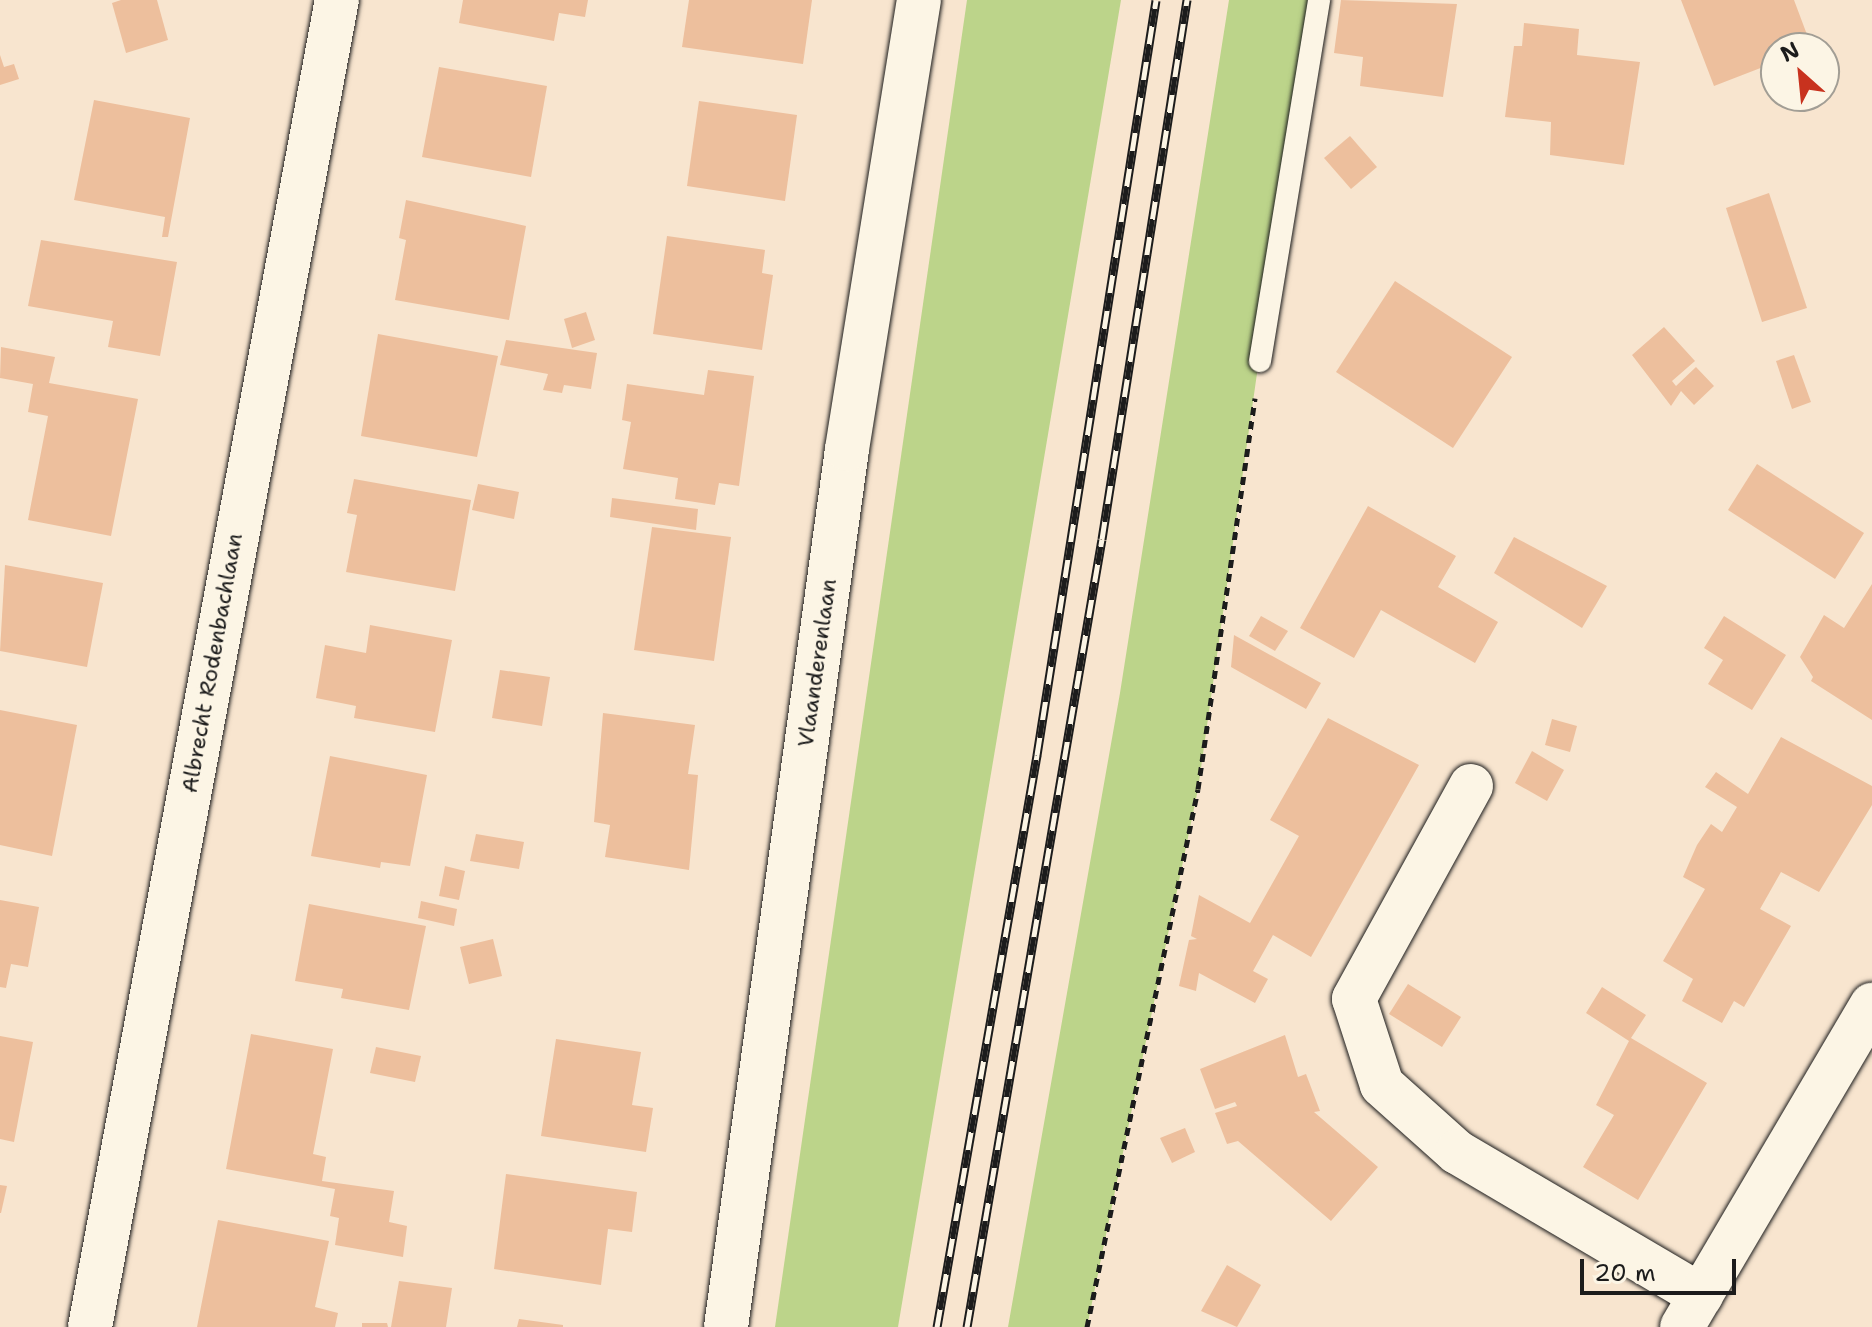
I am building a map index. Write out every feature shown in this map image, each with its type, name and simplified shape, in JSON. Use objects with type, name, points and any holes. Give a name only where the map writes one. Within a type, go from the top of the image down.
[{"type":"street","name":"Albrecht Rodenbachlaan","points":[[90,1327],[337,0]]},
{"type":"street","name":"Vlaanderenlaan","points":[[726,1327],[847,449],[919,0]]},
{"type":"street","points":[[1471,786],[1354,999],[1382,1085],[1457,1152],[1692,1311],[1872,1005]]},
{"type":"lane","points":[[1260,361],[1319,0]]},
{"type":"path","points":[[1087,1327],[1198,789],[1260,361]]},
{"type":"green space","points":[[967,0],[1121,0],[898,1327],[775,1327]]},
{"type":"green space","points":[[1229,0],[1310,0],[1198,789],[1087,1327],[1008,1327],[1120,693]]},
{"type":"building","points":[[157,0],[168,40],[126,53],[112,3]]},
{"type":"building","points":[[463,0],[588,0],[585,17],[559,13],[554,41],[459,23]]},
{"type":"building","points":[[689,0],[812,0],[803,64],[682,47]]},
{"type":"building","points":[[1341,0],[1457,4],[1443,97],[1360,86],[1363,57],[1334,53]]},
{"type":"building","points":[[1681,0],[1794,0],[1806,32],[1760,32],[1760,68],[1714,86]]},
{"type":"building","points":[[1524,23],[1579,29],[1577,55],[1640,62],[1624,165],[1550,155],[1551,122],[1505,117],[1514,46],[1522,46]]},
{"type":"building","points":[[0,55],[4,67],[14,64],[19,79],[0,85]]},
{"type":"building","points":[[439,67],[547,86],[531,177],[422,157]]},
{"type":"building","points":[[94,100],[190,118],[168,237],[162,237],[165,217],[74,200]]},
{"type":"building","points":[[699,101],[797,115],[785,201],[687,186]]},
{"type":"building","points":[[1350,136],[1377,167],[1351,189],[1324,158]]},
{"type":"building","points":[[1769,193],[1807,308],[1762,322],[1726,208]]},
{"type":"building","points":[[406,200],[526,226],[509,320],[395,300],[406,240],[399,238]]},
{"type":"building","points":[[667,236],[765,250],[762,273],[773,275],[762,350],[653,334]]},
{"type":"building","points":[[41,240],[177,262],[160,356],[108,347],[113,321],[28,306]]},
{"type":"building","points":[[1395,281],[1512,357],[1453,448],[1336,372]]},
{"type":"building","points":[[586,312],[595,340],[572,348],[564,319]]},
{"type":"building","points":[[1664,327],[1695,361],[1672,381],[1676,386],[1696,367],[1714,386],[1694,405],[1681,391],[1671,406],[1632,355]]},
{"type":"building","points":[[378,334],[498,356],[477,457],[361,436]]},
{"type":"building","points":[[506,340],[597,353],[591,389],[564,385],[562,393],[543,390],[548,374],[500,365]]},
{"type":"building","points":[[1,347],[55,357],[49,383],[138,399],[111,536],[28,520],[48,416],[28,412],[33,384],[0,378]]},
{"type":"building","points":[[1794,355],[1811,402],[1792,409],[1776,361]]},
{"type":"building","points":[[708,370],[754,376],[739,486],[719,483],[715,505],[675,499],[678,478],[623,469],[631,422],[622,420],[627,384],[704,395]]},
{"type":"building","points":[[1757,464],[1864,533],[1835,579],[1728,510]]},
{"type":"building","points":[[354,479],[471,500],[455,591],[346,572],[357,515],[347,513]]},
{"type":"building","points":[[478,484],[519,492],[514,519],[472,510]]},
{"type":"building","points":[[612,498],[698,509],[696,530],[610,517]]},
{"type":"building","points":[[1368,506],[1456,556],[1438,587],[1498,622],[1475,663],[1381,610],[1354,658],[1300,628]]},
{"type":"building","points":[[652,527],[731,537],[714,661],[634,650]]},
{"type":"building","points":[[1514,537],[1607,586],[1582,628],[1494,573]]},
{"type":"building","points":[[5,565],[103,583],[87,667],[0,651]]},
{"type":"building","points":[[1872,584],[1872,720],[1811,681],[1813,677],[1800,657],[1824,615],[1844,628]]},
{"type":"building","points":[[1261,616],[1288,631],[1275,651],[1249,636]]},
{"type":"building","points":[[1724,616],[1786,655],[1752,710],[1708,684],[1723,660],[1704,648]]},
{"type":"building","points":[[370,625],[452,640],[435,732],[354,718],[356,706],[316,698],[325,645],[366,653]]},
{"type":"building","points":[[1234,635],[1321,683],[1306,709],[1231,667]]},
{"type":"building","points":[[500,670],[550,677],[542,726],[492,718]]},
{"type":"building","points":[[0,710],[77,725],[52,856],[0,845]]},
{"type":"building","points":[[603,713],[695,725],[688,774],[698,775],[689,870],[605,857],[610,825],[594,822]]},
{"type":"building","points":[[1328,718],[1419,765],[1311,957],[1273,935],[1253,971],[1268,979],[1255,1003],[1199,973],[1196,991],[1179,986],[1189,940],[1197,939],[1191,936],[1199,895],[1250,923],[1299,836],[1270,820]]},
{"type":"building","points":[[1552,719],[1577,726],[1570,752],[1545,745]]},
{"type":"building","points":[[1781,737],[1872,786],[1872,805],[1819,892],[1781,872],[1760,909],[1791,926],[1744,1007],[1734,1001],[1722,1023],[1682,1001],[1693,979],[1663,961],[1705,889],[1683,877],[1697,845],[1711,824],[1722,832],[1737,807],[1705,787],[1716,772],[1748,794]]},
{"type":"building","points":[[1532,751],[1564,770],[1547,801],[1515,783]]},
{"type":"building","points":[[330,756],[427,775],[410,866],[381,862],[380,868],[311,856]]},
{"type":"building","points":[[476,834],[524,842],[519,869],[470,861]]},
{"type":"building","points":[[445,866],[465,871],[459,900],[439,896]]},
{"type":"building","points":[[0,900],[39,907],[28,967],[11,964],[6,988],[0,987]]},
{"type":"building","points":[[421,901],[457,909],[454,926],[418,918]]},
{"type":"building","points":[[309,904],[426,926],[409,1010],[341,998],[343,989],[295,981]]},
{"type":"building","points":[[493,939],[502,976],[469,984],[460,947]]},
{"type":"building","points":[[1408,984],[1461,1017],[1442,1047],[1389,1014]]},
{"type":"building","points":[[1602,987],[1646,1015],[1631,1038],[1707,1083],[1638,1200],[1583,1167],[1614,1115],[1596,1105],[1629,1041],[1586,1013]]},
{"type":"building","points":[[251,1034],[333,1049],[313,1154],[326,1157],[322,1181],[394,1191],[389,1222],[407,1226],[403,1257],[335,1245],[339,1218],[330,1216],[335,1189],[226,1169]]},
{"type":"building","points":[[1285,1035],[1298,1077],[1306,1074],[1320,1111],[1314,1112],[1378,1167],[1331,1221],[1238,1141],[1227,1144],[1215,1113],[1237,1106],[1235,1102],[1215,1109],[1200,1069]]},
{"type":"building","points":[[0,1036],[33,1042],[14,1142],[0,1139]]},
{"type":"building","points":[[556,1039],[641,1052],[632,1105],[653,1108],[646,1152],[541,1136]]},
{"type":"building","points":[[376,1047],[421,1056],[415,1082],[370,1073]]},
{"type":"building","points":[[1185,1128],[1195,1152],[1172,1163],[1160,1138]]},
{"type":"building","points":[[506,1174],[637,1192],[632,1232],[608,1229],[601,1285],[494,1269]]},
{"type":"building","points":[[0,1185],[7,1186],[1,1213],[0,1213]]},
{"type":"building","points":[[218,1220],[329,1241],[315,1307],[338,1313],[335,1327],[197,1327]]},
{"type":"building","points":[[1227,1265],[1261,1285],[1237,1327],[1201,1311]]},
{"type":"building","points":[[399,1281],[452,1288],[446,1327],[391,1327]]},
{"type":"building","points":[[519,1319],[563,1325],[563,1327],[517,1327]]},
{"type":"building","points":[[362,1323],[387,1323],[388,1327],[362,1327]]},
{"type":"railway","points":[[937,1327],[1037,755],[1156,0]]},
{"type":"railway","points":[[967,1327],[1102,539],[1187,0]]}]
